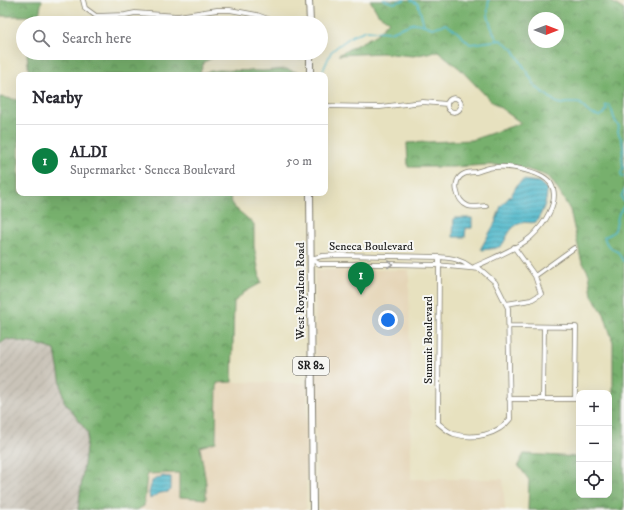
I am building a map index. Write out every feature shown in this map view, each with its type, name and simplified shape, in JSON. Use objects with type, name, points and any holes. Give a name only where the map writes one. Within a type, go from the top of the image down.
[{"type":"main road","points":[[309,0],[310,16]]},
{"type":"main road","points":[[310,60],[310,72]]},
{"type":"main road","name":"West Royalton Road","points":[[310,196],[313,510]]},
{"type":"street","points":[[83,0],[85,8],[96,16],[125,15],[135,13],[178,16],[217,10],[230,10],[260,16]]},
{"type":"street","points":[[328,106],[378,107],[423,102],[447,104]]},
{"type":"street","points":[[472,267],[530,238],[552,209],[554,203],[551,184],[544,178],[532,172],[504,167],[489,168],[464,173],[457,181],[457,195],[468,206],[486,206]]},
{"type":"street","points":[[506,304],[531,300],[541,294],[535,276],[514,247]]},
{"type":"street","points":[[535,276],[574,248]]},
{"type":"street","name":"Seneca Boulevard","points":[[311,259],[322,256],[339,255],[439,257],[455,258],[464,261],[472,267]]},
{"type":"street","name":"Summit Boulevard","points":[[439,257],[438,423],[454,434],[475,437],[499,429],[510,419]]},
{"type":"street","name":"Seneca Boulevard","points":[[311,259],[319,264],[439,265],[472,267],[480,269],[495,282],[508,308],[510,419]]},
{"type":"street","points":[[508,326],[576,327],[575,399],[509,399]]},
{"type":"street","points":[[543,399],[544,327]]},
{"type":"shaded area","points":[[315,270],[409,270],[411,479],[503,479],[505,510],[319,510],[316,452]]},
{"type":"shaded area","points":[[7,339],[40,345],[55,350],[64,401],[88,433],[78,510],[0,510],[0,344]]},
{"type":"shaded area","points":[[217,383],[307,383],[306,510],[137,510],[144,505],[147,474],[179,473],[206,499],[206,483],[200,447],[216,442]]},
{"type":"green space","points":[[0,0],[42,0],[40,16],[0,16]]},
{"type":"green space","points":[[370,0],[609,0],[624,10],[624,510],[528,510],[529,480],[518,465],[524,454],[576,457],[576,498],[612,498],[613,342],[604,314],[592,296],[589,274],[581,259],[570,210],[550,178],[512,165],[408,167],[407,143],[472,140],[521,123],[491,101],[459,68],[438,51],[413,56],[382,53],[338,55],[377,34],[389,21],[378,14]]},
{"type":"green space","points":[[28,60],[208,60],[204,62],[200,72],[29,72]]},
{"type":"green space","points":[[286,69],[296,72],[206,72],[218,70],[263,71]]},
{"type":"green space","points":[[0,97],[16,100],[16,196],[230,196],[233,206],[254,224],[254,246],[261,283],[245,292],[234,302],[232,382],[217,383],[216,442],[200,447],[206,483],[206,499],[179,497],[179,473],[147,474],[144,506],[137,510],[78,510],[88,433],[64,401],[55,350],[40,345],[7,339],[0,344]]},
{"type":"water","points":[[523,180],[539,182],[547,189],[543,210],[536,222],[523,222],[513,227],[501,246],[482,250],[481,248],[495,223],[501,206],[512,194],[517,185]]},
{"type":"water","points":[[454,218],[472,218],[472,228],[466,228],[465,237],[453,237]]},
{"type":"water","points":[[162,476],[171,477],[171,490],[160,493],[150,499],[149,493],[152,481],[158,478],[160,479]]},
{"type":"waterway","points":[[384,0],[394,3],[405,0]]},
{"type":"waterway","points":[[411,0],[418,4],[424,25]]},
{"type":"waterway","points":[[489,0],[488,16],[498,41]]},
{"type":"waterway","points":[[328,59],[331,52],[338,46],[352,36],[366,30],[390,32],[414,23],[432,28],[446,24],[470,44],[501,40],[513,49],[536,87],[557,103],[581,104],[591,114],[599,116],[604,114],[607,109],[605,106],[609,105],[615,121],[619,126],[618,132],[622,141],[623,149],[623,168],[621,173],[622,177],[624,176]]},
{"type":"waterway","points":[[322,72],[328,60]]},
{"type":"waterway","points":[[624,190],[621,197],[624,202]]},
{"type":"waterway","points":[[624,206],[619,213],[615,230],[611,234],[604,237],[609,247],[618,252],[623,261],[624,260]]},
{"type":"place","name":"ALDI","points":[[361,295]]}]
